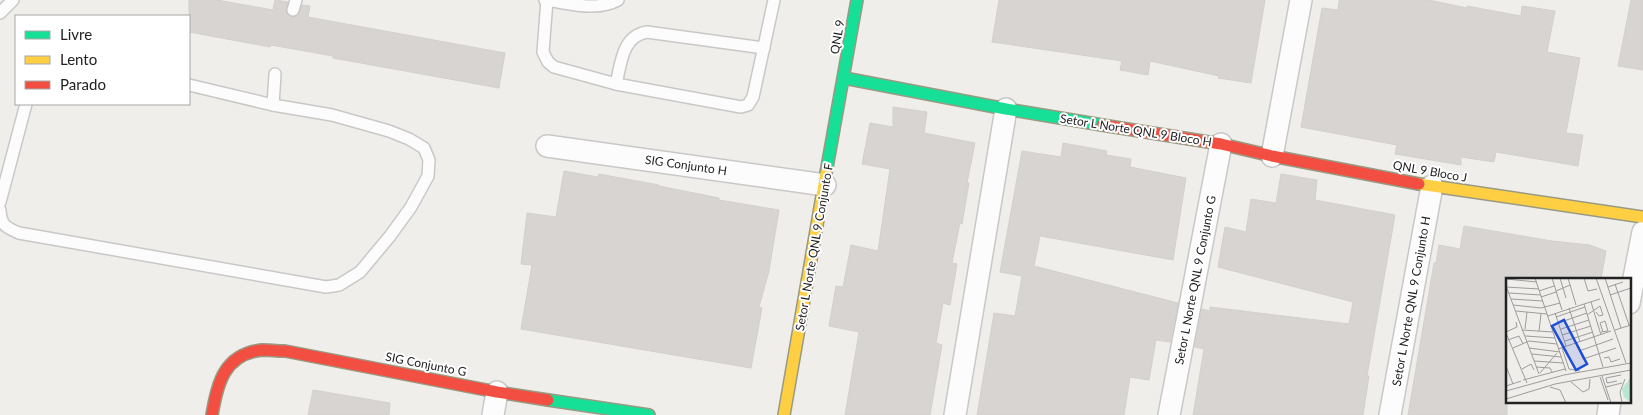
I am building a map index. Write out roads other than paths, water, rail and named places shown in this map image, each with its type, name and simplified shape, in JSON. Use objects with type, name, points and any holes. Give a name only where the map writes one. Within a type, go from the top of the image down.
[{"type":"street","name":"QNL 9","points":[[844,78],[857,0]]},
{"type":"street","points":[[1272,156],[1301,0]]},
{"type":"street","name":"Setor L Norte QNL 9 Bloco H","points":[[844,78],[1006,109],[1221,144],[1272,156]]},
{"type":"street","name":"Setor L Norte QNL 9 Conjunto F","points":[[784,415],[844,78]]},
{"type":"street","points":[[955,415],[1006,109]]},
{"type":"street","name":"Setor L Norte QNL 9 Conjunto G","points":[[1170,415],[1221,144]]},
{"type":"street","name":"SIG Conjunto H","points":[[547,146],[825,185]]},
{"type":"street","name":"QNL 9 Bloco J","points":[[1272,156],[1432,186],[1643,217]]},
{"type":"street","name":"Setor L Norte QNL 9 Conjunto H","points":[[1390,415],[1432,186]]},
{"type":"street","points":[[1630,298],[1643,232]]},
{"type":"street","name":"SIG Conjunto G","points":[[212,415],[217,389],[226,369],[238,356],[258,351],[285,351],[497,392],[649,415]]},
{"type":"street","points":[[493,415],[497,392]]},
{"type":"street","points":[[1608,415],[1610,402]]},
{"type":"lane","points":[[0,13],[13,0]]},
{"type":"lane","points":[[618,0],[612,4],[597,7],[546,0],[543,52],[548,62],[562,70],[616,84],[741,107],[748,105],[753,97],[772,0]]},
{"type":"lane","points":[[616,84],[625,48],[632,38],[640,33],[647,32],[764,48]]},
{"type":"lane","points":[[273,105],[275,74]]},
{"type":"lane","points":[[0,210],[1,220],[7,228],[19,234],[326,287],[339,285],[360,272],[411,207],[428,176],[429,160],[424,148],[409,139],[389,131],[332,116],[273,105],[190,85]]},
{"type":"lane","points":[[0,202],[26,105]]}]
